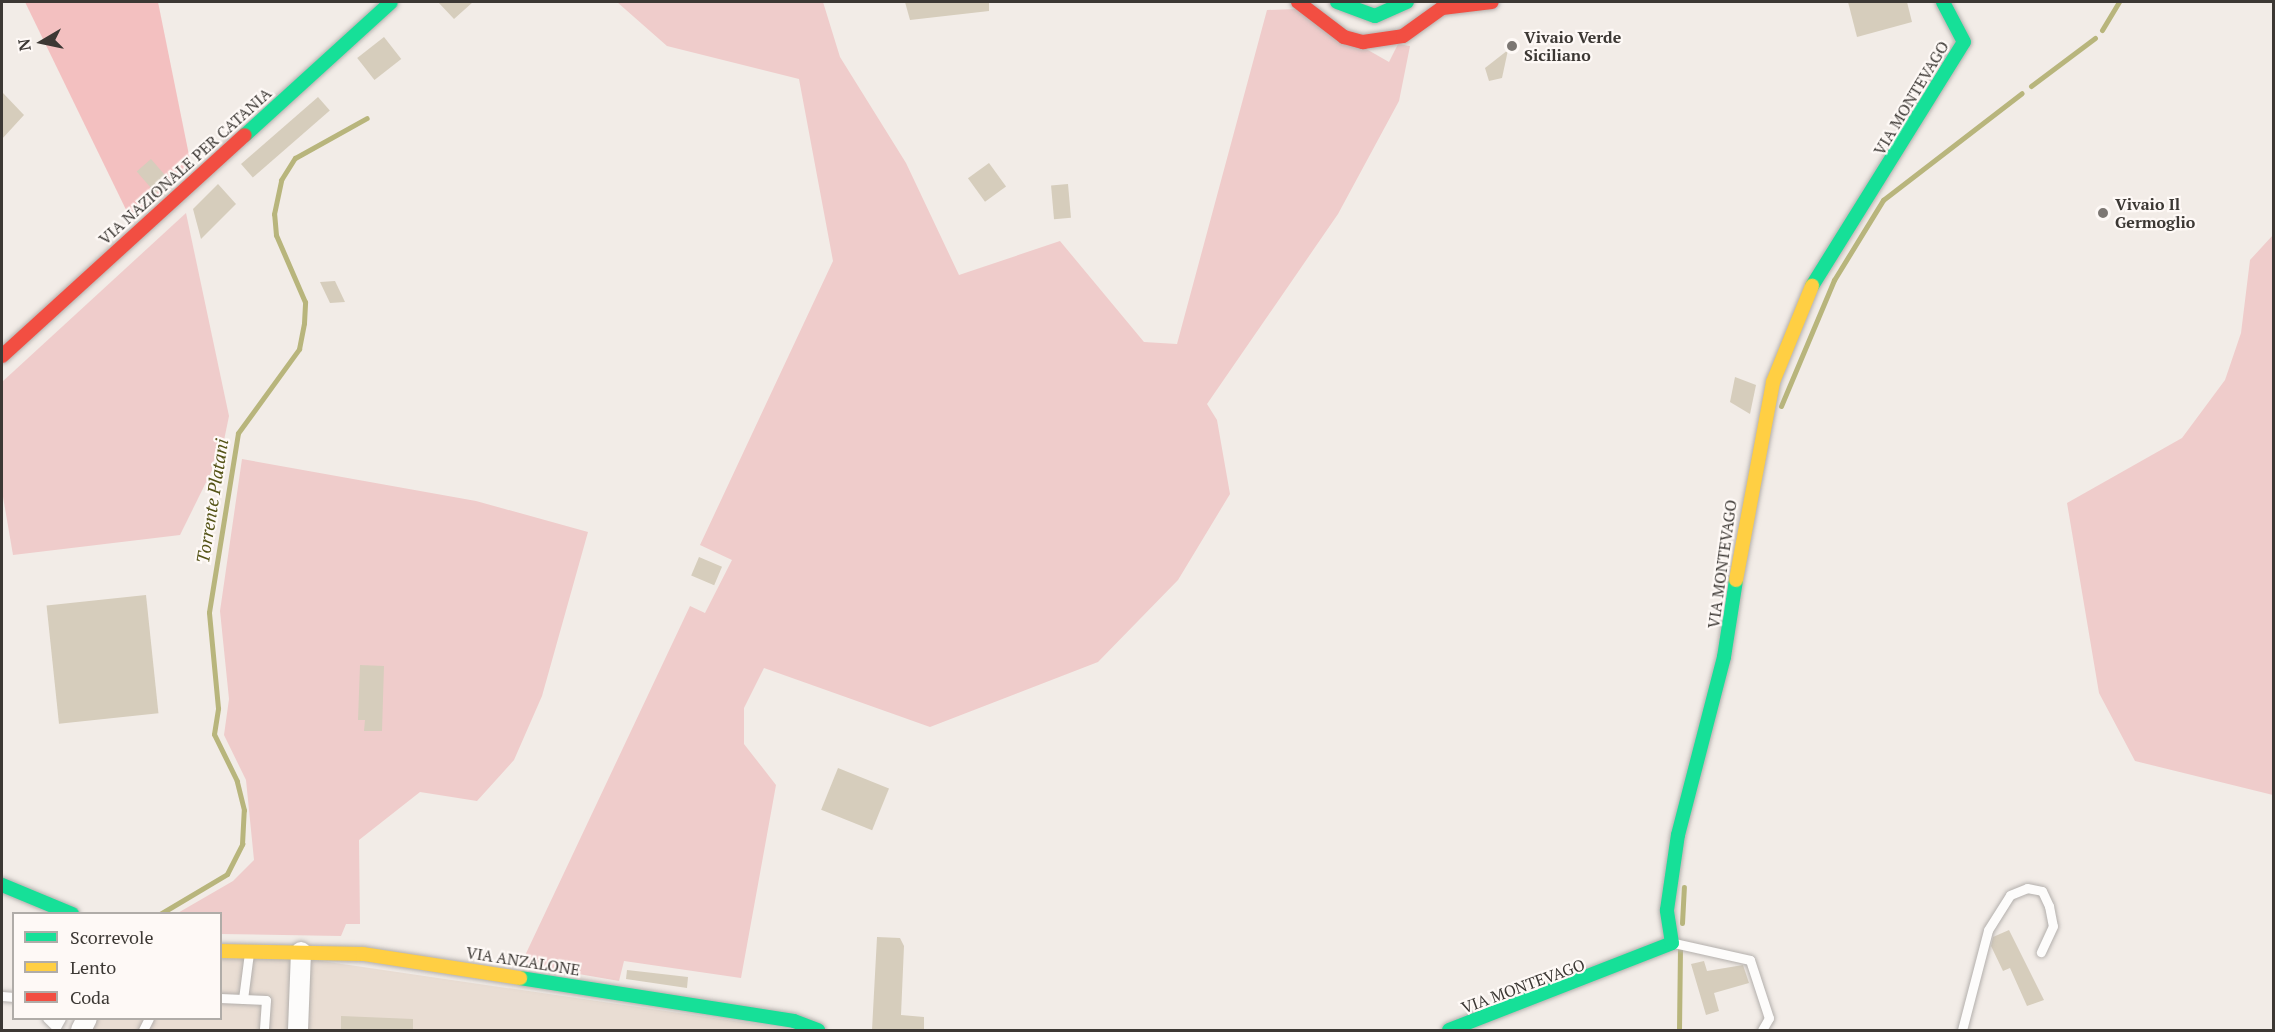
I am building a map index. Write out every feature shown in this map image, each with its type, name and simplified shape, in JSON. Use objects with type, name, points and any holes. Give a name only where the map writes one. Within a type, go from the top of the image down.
[{"type":"street","name":"VIA NAZIONALE PER CATANIA","points":[[2,356],[391,2]]},
{"type":"street","points":[[1298,2],[1344,37],[1363,42],[1403,36],[1442,8],[1492,2]]},
{"type":"street","points":[[1336,2],[1369,16],[1407,2]]},
{"type":"street","name":"VIA MONTEVAGO","points":[[1449,1030],[1672,943],[1667,910],[1678,835],[1724,657],[1749,492],[1773,382],[1810,290],[1964,42],[1943,2]]},
{"type":"street","points":[[2,885],[67,912]]},
{"type":"street","name":"VIA ANZALONE","points":[[222,951],[363,954],[669,1000],[794,1021],[818,1030]]},
{"type":"street","points":[[298,1030],[301,952]]},
{"type":"lane","points":[[1962,1030],[1988,930],[2010,895],[2027,888],[2042,891],[2049,906],[2053,926],[2041,952]]},
{"type":"lane","points":[[1672,943],[1750,960],[1769,1018],[1762,1030]]},
{"type":"lane","points":[[243,999],[249,951]]},
{"type":"lane","points":[[222,998],[266,1000],[264,1030]]},
{"type":"lane","points":[[49,1020],[56,1027],[60,1020]]},
{"type":"shaded area","points":[[25,2],[158,2],[192,170],[132,222]]},
{"type":"shaded area","points":[[617,2],[823,2],[840,57],[906,163],[959,275],[1060,241],[1144,342],[1177,344],[1267,10],[1296,9],[1389,62],[1398,44],[1410,46],[1399,101],[1338,214],[1207,404],[1217,420],[1230,494],[1178,580],[1098,662],[930,727],[764,668],[744,708],[744,744],[776,785],[741,978],[624,961],[619,981],[521,964],[690,606],[705,613],[732,560],[700,545],[833,261],[799,79],[667,46]]},
{"type":"shaded area","points":[[186,213],[229,416],[222,450],[180,535],[13,555],[2,491],[2,382]]},
{"type":"shaded area","points":[[2273,235],[2273,795],[2135,761],[2099,693],[2067,503],[2182,438],[2225,380],[2241,333],[2250,260]]},
{"type":"shaded area","points":[[242,459],[476,501],[588,532],[542,696],[514,760],[477,801],[420,792],[359,840],[360,924],[346,924],[341,936],[222,934],[222,912],[179,912],[233,881],[254,860],[246,780],[224,735],[229,699],[220,611]]},
{"type":"shaded area","points":[[222,959],[308,959],[796,1030],[71,1030],[76,1020],[222,1020]]},
{"type":"building","points":[[438,2],[473,2],[454,19]]},
{"type":"building","points":[[905,2],[989,2],[989,11],[910,20]]},
{"type":"building","points":[[1848,2],[1907,2],[1912,22],[1857,37]]},
{"type":"building","points":[[384,37],[401,59],[374,80],[357,58]]},
{"type":"building","points":[[1508,50],[1502,78],[1489,81],[1485,68]]},
{"type":"building","points":[[2,92],[24,115],[2,139]]},
{"type":"building","points":[[318,97],[330,111],[253,178],[241,164]]},
{"type":"building","points":[[151,159],[170,181],[156,193],[137,171]]},
{"type":"building","points":[[989,163],[1006,186],[985,202],[968,178]]},
{"type":"building","points":[[218,184],[236,204],[201,239],[193,209]]},
{"type":"building","points":[[1068,184],[1071,218],[1054,219],[1051,185]]},
{"type":"building","points":[[335,281],[345,302],[330,303],[320,282]]},
{"type":"building","points":[[1735,377],[1756,385],[1750,414],[1730,402]]},
{"type":"building","points":[[699,557],[722,567],[714,585],[691,575]]},
{"type":"building","points":[[146,595],[158,713],[59,724],[47,605]]},
{"type":"building","points":[[360,665],[384,666],[382,731],[364,731],[365,720],[358,720]]},
{"type":"building","points":[[838,768],[889,789],[872,830],[821,810]]},
{"type":"building","points":[[2009,930],[2044,1000],[2027,1006],[2010,968],[2003,971],[1991,946],[1993,937]]},
{"type":"building","points":[[877,937],[900,938],[904,946],[901,1015],[924,1017],[924,1030],[872,1030]]},
{"type":"building","points":[[1704,961],[1707,971],[1743,965],[1749,983],[1714,993],[1719,1011],[1706,1015],[1691,964]]},
{"type":"building","points":[[627,970],[688,977],[687,988],[626,979]]},
{"type":"building","points":[[341,1016],[413,1019],[413,1030],[341,1030]]},
{"type":"waterway","points":[[2102,30],[2119,2]]},
{"type":"waterway","points":[[2031,86],[2095,38]]},
{"type":"waterway","points":[[1781,406],[1834,280],[1883,200],[2022,93]]},
{"type":"waterway","name":"Torrente Platani","points":[[163,912],[227,874],[242,844],[244,810],[237,781],[214,734],[218,708],[209,612],[238,433],[299,349],[304,323],[305,302],[276,235],[274,214],[281,180],[295,158],[367,118]]},
{"type":"waterway","points":[[1682,923],[1684,887]]},
{"type":"waterway","points":[[1679,1030],[1680,948]]},
{"type":"traffic: fast","points":[[245,135],[391,2]]},
{"type":"traffic: fast","points":[[1337,2],[1375,16],[1407,2]]},
{"type":"traffic: fast","points":[[1812,286],[1964,42],[1943,2]]},
{"type":"traffic: fast","points":[[1449,1030],[1672,943],[1667,910],[1678,835],[1724,657],[1736,580]]},
{"type":"traffic: fast","points":[[2,885],[67,912]]},
{"type":"traffic: fast","points":[[520,978],[794,1021],[818,1030]]},
{"type":"traffic: slow","points":[[1736,580],[1773,382],[1812,286]]},
{"type":"traffic: slow","points":[[222,951],[363,954],[520,978]]},
{"type":"traffic: jam","points":[[1298,2],[1344,37],[1363,42],[1403,36],[1442,8],[1492,2]]},
{"type":"traffic: jam","points":[[2,356],[245,135]]},
{"type":"place","name":"Vivaio Verde Siciliano","points":[[1512,46]]},
{"type":"place","name":"Vivaio Il Germoglio","points":[[2103,213]]}]
